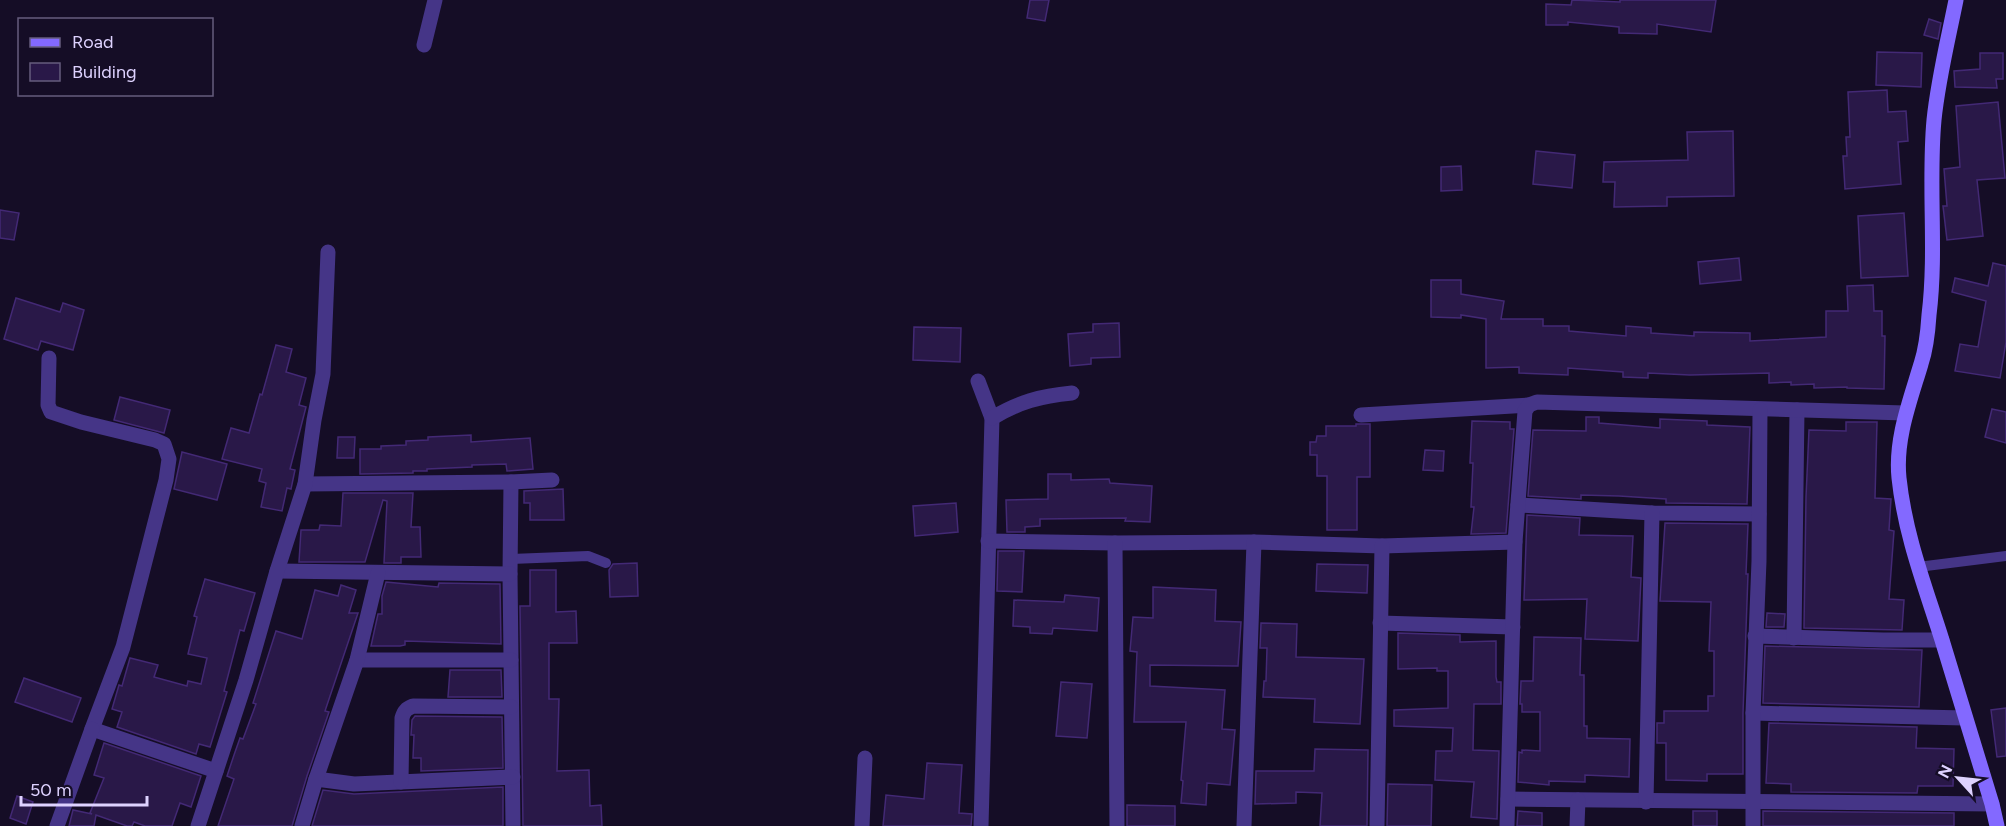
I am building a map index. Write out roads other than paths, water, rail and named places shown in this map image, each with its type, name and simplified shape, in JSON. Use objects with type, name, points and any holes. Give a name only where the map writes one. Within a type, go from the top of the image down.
[{"type":"street","points":[[423,45],[435,0]]},
{"type":"street","points":[[1956,0],[1934,121],[1933,259],[1929,316],[1922,362],[1905,413],[1899,452],[1899,475],[1904,513],[1918,567],[1997,826]]},
{"type":"street","points":[[198,826],[246,680],[305,484],[323,374],[328,252]]},
{"type":"street","points":[[49,358],[48,405],[51,412],[81,422],[155,440],[164,444],[169,459],[166,480],[123,647],[57,826]]},
{"type":"street","points":[[978,381],[992,418],[981,826]]},
{"type":"street","points":[[992,418],[1015,405],[1036,398],[1072,393]]},
{"type":"street","points":[[1360,415],[1529,405],[1537,402],[1905,413]]},
{"type":"street","points":[[1508,826],[1515,543],[1525,411],[1529,405]]},
{"type":"street","points":[[1753,826],[1753,713],[1760,410]]},
{"type":"street","points":[[1794,638],[1797,410]]},
{"type":"street","points":[[305,484],[552,480]]},
{"type":"street","points":[[511,482],[513,826]]},
{"type":"street","points":[[1518,505],[1652,513],[1759,514]]},
{"type":"street","points":[[1646,802],[1652,513]]},
{"type":"street","points":[[987,541],[1254,542],[1382,546],[1515,543]]},
{"type":"street","points":[[1244,826],[1254,542]]},
{"type":"street","points":[[1115,543],[1117,826]]},
{"type":"street","points":[[1377,826],[1382,546]]},
{"type":"street","points":[[277,571],[378,573],[510,566]]},
{"type":"street","points":[[303,826],[316,779],[357,660],[378,573]]},
{"type":"street","points":[[1380,623],[1513,627]]},
{"type":"street","points":[[1755,636],[1942,640]]},
{"type":"street","points":[[357,660],[511,660]]},
{"type":"street","points":[[401,782],[402,718],[403,712],[407,709],[413,706],[511,707]]},
{"type":"street","points":[[1753,713],[1964,718]]},
{"type":"street","points":[[92,729],[216,771]]},
{"type":"street","points":[[862,826],[865,758]]},
{"type":"street","points":[[316,779],[354,784],[513,777]]},
{"type":"street","points":[[1508,799],[1992,804]]},
{"type":"street","points":[[1577,826],[1578,800]]},
{"type":"lane","points":[[510,566],[588,556],[606,563]]},
{"type":"lane","points":[[1918,567],[2006,556]]}]
